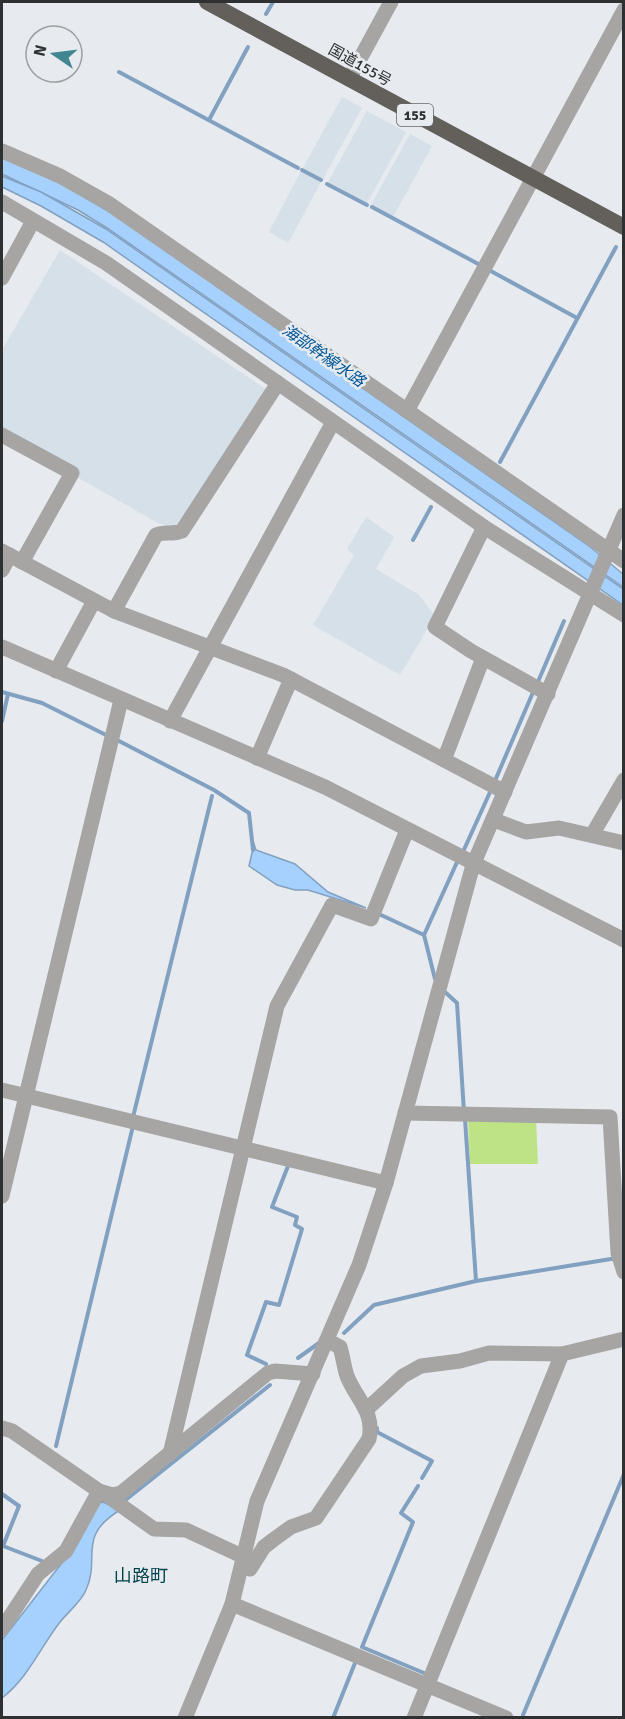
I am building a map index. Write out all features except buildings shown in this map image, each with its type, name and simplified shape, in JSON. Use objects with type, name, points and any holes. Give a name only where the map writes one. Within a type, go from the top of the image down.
[{"type":"highway","name":"国道155号","points":[[207,2],[624,227]]},
{"type":"street","points":[[349,79],[391,2]]},
{"type":"street","points":[[407,411],[624,10]]},
{"type":"street","points":[[2,151],[60,176],[108,203],[608,553],[624,561]]},
{"type":"street","points":[[2,202],[106,263],[484,527],[624,615]]},
{"type":"street","points":[[2,278],[33,221]]},
{"type":"street","points":[[114,611],[156,535],[163,531],[174,534],[182,531],[278,383]]},
{"type":"street","points":[[170,721],[333,422]]},
{"type":"street","points":[[2,435],[72,473],[2,570]]},
{"type":"street","points":[[185,1718],[232,1604],[257,1501],[359,1265],[386,1183],[405,1113],[464,860],[494,820],[498,789],[541,690],[591,593],[624,514]]},
{"type":"street","points":[[484,527],[435,627],[483,658],[541,690]]},
{"type":"street","points":[[11,556],[114,611],[291,679],[498,789]]},
{"type":"street","points":[[56,671],[94,601]]},
{"type":"street","points":[[2,647],[325,787],[624,940]]},
{"type":"street","points":[[444,760],[483,658]]},
{"type":"street","points":[[257,758],[291,679]]},
{"type":"street","points":[[2,1196],[121,700]]},
{"type":"street","points":[[591,835],[624,780]]},
{"type":"street","points":[[494,820],[526,832],[559,828],[624,843]]},
{"type":"street","points":[[170,1454],[277,1006],[332,905],[371,920],[407,830]]},
{"type":"street","points":[[2,1090],[386,1183]]},
{"type":"street","points":[[405,1113],[617,1117],[621,1263]]},
{"type":"street","points":[[367,1409],[403,1376],[421,1366],[460,1361],[489,1353],[562,1354],[624,1339]]},
{"type":"street","points":[[2,1428],[12,1431],[154,1529],[186,1530],[243,1562],[250,1569],[264,1547],[273,1540],[291,1527],[316,1518],[369,1439],[371,1430],[367,1409],[348,1378],[340,1347],[328,1341]]},
{"type":"street","points":[[414,1718],[562,1354]]},
{"type":"street","points":[[2,1629],[38,1574],[66,1551],[111,1499],[170,1454],[268,1373],[275,1371],[313,1374]]},
{"type":"street","points":[[232,1604],[506,1718]]},
{"type":"shaded area","points":[[342,97],[362,108],[323,179],[303,168]]},
{"type":"shaded area","points":[[367,111],[406,132],[367,203],[328,182]]},
{"type":"shaded area","points":[[410,134],[432,146],[393,217],[371,205]]},
{"type":"shaded area","points":[[301,171],[321,182],[288,243],[269,232]]},
{"type":"shaded area","points":[[60,250],[267,390],[181,526],[171,528],[158,523],[75,476],[2,430],[2,350]]},
{"type":"shaded area","points":[[366,517],[394,537],[376,569],[419,595],[435,616],[400,675],[313,625],[354,555],[347,549]]},
{"type":"green space","points":[[468,1117],[536,1118],[538,1164],[470,1164]]},
{"type":"water","points":[[2,157],[57,181],[113,214],[589,546],[623,574],[623,587],[107,228],[78,210],[2,174]]},
{"type":"water","points":[[2,176],[41,192],[106,229],[623,589],[623,605],[103,242],[41,206],[2,187]]},
{"type":"water","points":[[254,844],[256,850],[295,864],[328,892],[366,908],[308,890],[295,890],[277,885],[249,866]]},
{"type":"water","points":[[101,1501],[120,1510],[98,1529],[94,1538],[90,1578],[84,1594],[60,1622],[27,1672],[2,1698],[2,1640],[61,1564]]},
{"type":"waterway","points":[[266,14],[273,2]]},
{"type":"waterway","points":[[209,120],[248,47]]},
{"type":"waterway","points":[[119,72],[298,168]]},
{"type":"waterway","points":[[302,170],[321,180]]},
{"type":"waterway","points":[[327,184],[367,205]]},
{"type":"waterway","points":[[372,207],[482,266]]},
{"type":"waterway","points":[[500,462],[616,247]]},
{"type":"waterway","points":[[489,270],[577,318]]},
{"type":"waterway","points":[[413,540],[431,507]]},
{"type":"waterway","points":[[537,684],[564,621]]},
{"type":"waterway","points":[[494,783],[534,690]]},
{"type":"waterway","points":[[2,692],[42,703],[106,735]]},
{"type":"waterway","points":[[2,721],[8,694]]},
{"type":"waterway","points":[[117,740],[214,790],[249,813],[253,850]]},
{"type":"waterway","points":[[462,854],[491,790]]},
{"type":"waterway","points":[[133,1117],[212,796]]},
{"type":"waterway","points":[[435,979],[424,935],[458,860]]},
{"type":"waterway","points":[[381,915],[424,935]]},
{"type":"waterway","points":[[445,992],[457,1003],[464,1112]]},
{"type":"waterway","points":[[465,1119],[476,1281]]},
{"type":"waterway","points":[[56,1446],[133,1126]]},
{"type":"waterway","points":[[266,1364],[247,1355],[266,1302],[279,1305],[302,1229],[295,1225],[297,1217],[272,1207],[288,1166]]},
{"type":"waterway","points":[[344,1333],[374,1305],[476,1281],[617,1258]]},
{"type":"waterway","points":[[298,1358],[319,1343]]},
{"type":"waterway","points":[[123,1502],[270,1385]]},
{"type":"waterway","points":[[377,1428],[377,1432],[432,1461],[422,1478]]},
{"type":"waterway","points":[[523,1715],[624,1474]]},
{"type":"waterway","points":[[418,1486],[401,1513],[413,1522],[362,1647],[424,1673]]},
{"type":"waterway","points":[[2,1494],[19,1506],[3,1546],[42,1561]]},
{"type":"waterway","points":[[333,1718],[355,1663]]},
{"type":"district","name":"山路町","points":[[141,1576]]},
{"type":"water label","name":"海部幹線水路","points":[[324,355]]}]
